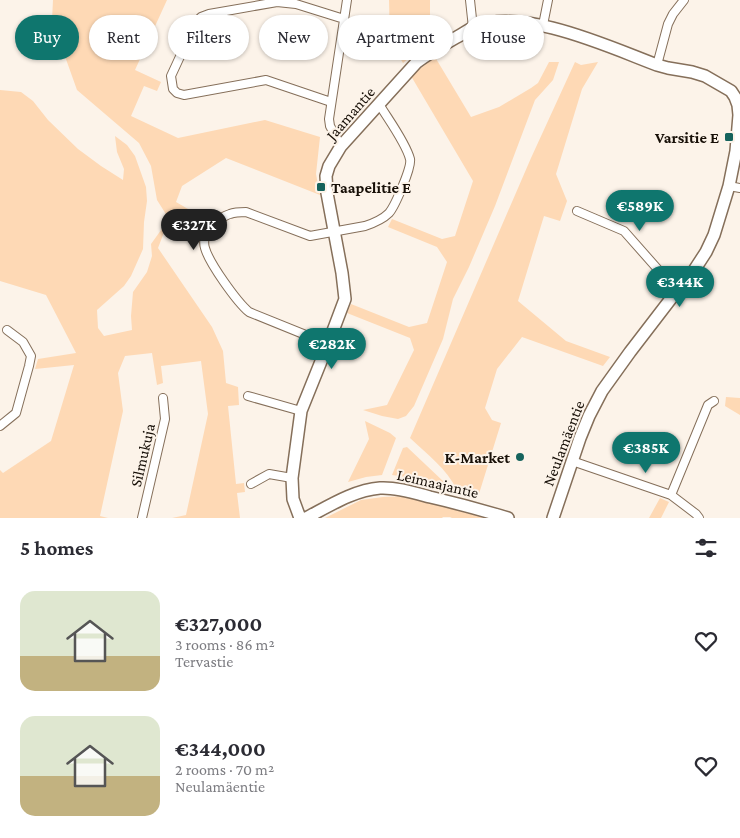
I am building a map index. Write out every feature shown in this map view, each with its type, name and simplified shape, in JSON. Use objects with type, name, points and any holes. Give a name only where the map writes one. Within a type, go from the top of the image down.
[{"type":"street","points":[[344,15],[347,0]]},
{"type":"street","points":[[470,0],[472,15]]},
{"type":"street","points":[[544,20],[548,0]]},
{"type":"street","points":[[657,65],[668,24],[684,0]]},
{"type":"street","points":[[331,102],[266,80],[225,89],[184,95],[177,94],[173,89],[170,76],[196,22],[201,17],[209,14],[277,2],[296,4],[338,16]]},
{"type":"street","name":"Jaamantie","points":[[544,25],[576,34],[657,65],[705,76],[731,90]]},
{"type":"street","name":"Jaamantie","points":[[300,518],[293,498],[292,478],[301,411],[345,299],[327,193],[326,176],[332,161],[342,146],[416,63],[463,34]]},
{"type":"street","points":[[338,57],[329,119],[330,126],[342,146]]},
{"type":"street","name":"Neulamäentie","points":[[553,518],[589,416],[602,391],[693,272],[706,252],[734,187],[739,115],[738,105],[731,90]]},
{"type":"street","points":[[328,344],[249,312],[243,307],[217,270],[204,246],[205,236],[209,226],[229,214],[238,212],[246,212],[310,236],[373,224],[386,216],[394,205],[410,168],[411,161],[407,150],[379,104]]},
{"type":"street","points":[[577,211],[624,231],[677,291]]},
{"type":"street","points":[[0,426],[16,413],[31,356],[23,342],[7,330]]},
{"type":"street","points":[[248,396],[301,411]]},
{"type":"street","name":"Silmukuja","points":[[142,518],[165,419],[163,398]]},
{"type":"street","points":[[672,495],[711,403]]},
{"type":"street","points":[[572,461],[672,495],[699,518]]},
{"type":"street","points":[[251,484],[269,474],[292,478]]},
{"type":"street","name":"Leimaajantie","points":[[306,518],[358,493],[381,488],[404,490],[508,518]]},
{"type":"shaded area","points":[[53,0],[167,0],[158,20],[158,15],[89,15],[89,60],[140,60],[135,70],[161,82],[157,91],[144,86],[131,116],[178,138],[265,120],[320,137],[316,174],[320,195],[226,158],[182,186],[176,202],[207,220],[201,224],[171,214],[158,248],[212,327],[223,351],[226,383],[238,387],[239,405],[228,406],[236,484],[244,483],[245,492],[237,493],[240,518],[172,518],[186,515],[208,414],[201,361],[161,366],[163,383],[157,385],[152,353],[125,356],[118,373],[123,411],[100,516],[108,518],[0,518],[0,470],[3,473],[51,441],[74,365],[35,369],[38,359],[76,353],[46,295],[0,281],[0,90],[21,92],[33,101],[48,120],[78,149],[123,180],[124,169],[117,152],[115,136],[127,145],[135,156],[146,187],[147,201],[143,249],[131,276],[124,286],[97,310],[98,328],[104,336],[132,330],[133,292],[147,272],[152,256],[151,244],[169,219],[157,200],[151,166],[139,143],[77,90],[66,60],[79,60],[79,15],[52,15]]},
{"type":"shaded area","points":[[389,0],[430,0],[430,15],[389,15]]},
{"type":"shaded area","points":[[431,60],[437,60],[471,117],[499,107],[531,88],[538,83],[549,62],[559,62],[553,80],[535,100],[495,206],[453,299],[443,339],[414,406],[406,416],[398,419],[363,410],[387,405],[414,350],[410,338],[347,313],[351,304],[409,327],[427,323],[447,262],[437,247],[388,227],[392,219],[442,239],[455,236],[473,181],[411,76]]},
{"type":"shaded area","points":[[575,62],[581,65],[598,62],[582,89],[556,174],[567,201],[560,221],[544,216],[518,301],[566,341],[610,357],[603,366],[522,337],[497,369],[485,408],[492,420],[501,423],[478,497],[457,490],[442,469],[410,438],[531,158]]},
{"type":"shaded area","points":[[726,397],[740,398],[740,415],[725,406]]},
{"type":"shaded area","points":[[365,421],[396,438],[382,475],[348,482],[369,439]]},
{"type":"shaded area","points":[[407,447],[447,487],[420,479],[392,475],[403,448]]},
{"type":"shaded area","points":[[408,496],[484,518],[325,518],[361,500]]},
{"type":"shaded area","points":[[660,498],[669,502],[661,518],[649,518]]},
{"type":"place","name":"Varsitie E","points":[[729,137]]},
{"type":"place","name":"Taapelitie E","points":[[321,187]]},
{"type":"place","name":"K-Market","points":[[520,457]]}]
